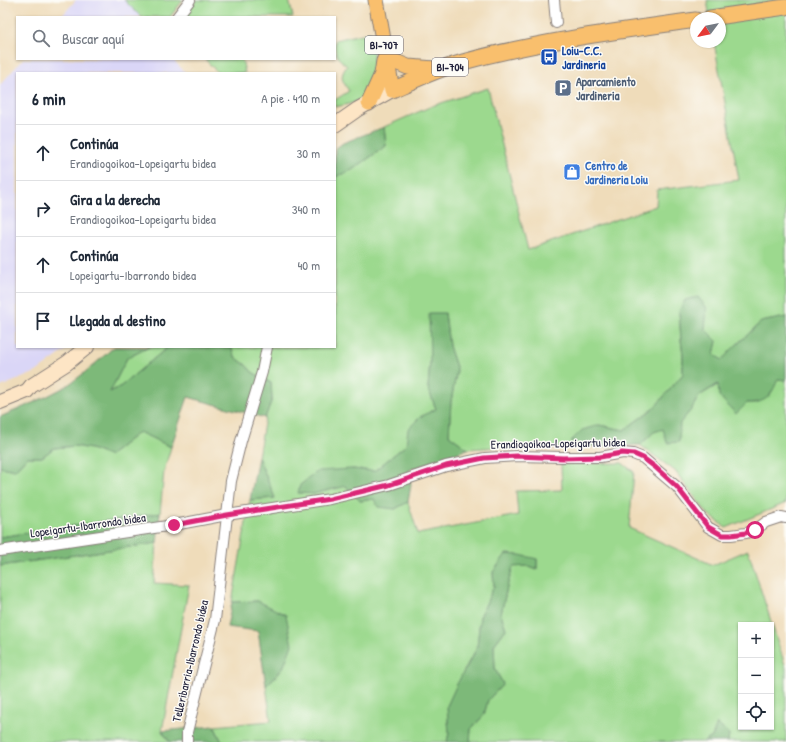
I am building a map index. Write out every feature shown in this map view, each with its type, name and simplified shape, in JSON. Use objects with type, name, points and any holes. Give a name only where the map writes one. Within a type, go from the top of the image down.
[{"type":"main road","name":"BI-707","points":[[376,0],[392,90]]},
{"type":"main road","points":[[726,16],[786,7]]},
{"type":"main road","name":"BI-704","points":[[392,90],[462,62],[510,50],[569,39],[690,21]]},
{"type":"main road","points":[[369,103],[382,74],[386,56],[408,67],[444,69]]},
{"type":"main road","points":[[336,124],[392,90]]},
{"type":"main road","points":[[0,402],[27,391],[31,386],[67,364],[86,348]]},
{"type":"main road","points":[[0,393],[23,383],[31,386]]},
{"type":"street","points":[[178,16],[190,0]]},
{"type":"street","points":[[554,0],[556,23]]},
{"type":"street","name":"Telleribarria-Ibarrondo bidea","points":[[186,742],[187,732],[215,620],[231,481],[241,440],[262,372],[267,348]]},
{"type":"street","name":"Erandiogoikoa-Lopeigartu bidea","points":[[227,515],[330,499],[389,485],[446,466],[484,458],[517,456],[563,458],[600,457],[622,453],[634,454],[643,458],[655,467],[677,487],[708,527],[722,535],[746,533],[755,530],[766,522],[781,517],[786,518]]},
{"type":"street","name":"Lopeigartu-Ibarrondo bidea","points":[[0,551],[174,525],[227,515]]},
{"type":"shaded area","points":[[76,0],[124,0],[140,16],[62,16]]},
{"type":"shaded area","points":[[22,60],[173,60],[185,72],[16,72],[16,348],[69,348],[36,372],[0,387],[0,85]]},
{"type":"green space","points":[[124,0],[183,0],[171,16],[140,16]]},
{"type":"green space","points":[[196,0],[289,0],[293,16],[186,16]]},
{"type":"green space","points":[[707,0],[786,0],[786,317],[761,322],[731,350],[723,361],[714,354],[717,341],[705,329],[679,311],[683,354],[683,374],[654,408],[624,430],[599,425],[571,441],[575,447],[548,448],[515,446],[468,449],[449,435],[451,401],[457,370],[449,346],[445,313],[430,361],[428,388],[436,409],[420,417],[406,445],[374,471],[352,469],[313,494],[346,486],[360,501],[374,499],[395,509],[408,502],[418,534],[518,515],[516,491],[562,490],[561,464],[622,463],[634,472],[629,528],[713,565],[748,550],[771,622],[738,622],[738,730],[774,730],[774,631],[786,668],[786,742],[728,742],[729,734],[712,737],[704,742],[470,742],[471,729],[484,715],[488,700],[503,684],[495,669],[494,645],[506,629],[501,614],[513,566],[493,572],[494,586],[480,617],[477,648],[447,706],[449,733],[447,742],[222,742],[214,726],[271,721],[266,686],[283,668],[258,601],[232,602],[250,500],[275,498],[258,457],[265,418],[272,399],[271,383],[252,372],[246,365],[235,357],[231,348],[336,348],[336,177],[352,170],[386,146],[384,127],[432,106],[488,88],[528,250],[656,206],[657,190],[739,180],[715,48],[726,48],[726,12],[709,12]],"holes":[[[537,559],[537,570],[527,566],[513,566]]]},
{"type":"green space","points":[[371,32],[373,67],[370,85],[362,98],[356,102],[336,107],[336,99],[349,91],[342,78],[347,66],[337,55],[336,40]]},
{"type":"green space","points":[[206,60],[242,60],[245,72],[217,72]]},
{"type":"green space","points":[[384,127],[386,146],[352,170],[336,177],[336,148],[343,143]]},
{"type":"green space","points":[[698,297],[707,308],[705,329],[717,341],[714,354],[722,360],[761,322],[786,317],[786,380],[778,379],[773,390],[764,400],[754,403],[747,403],[736,414],[719,396],[718,384],[699,396],[691,410],[680,423],[679,442],[667,443],[663,429],[654,432],[640,445],[575,447],[571,441],[582,430],[599,425],[624,430],[654,408],[683,374],[683,354],[679,311],[685,300]]},
{"type":"green space","points":[[429,313],[445,313],[449,346],[457,370],[451,401],[449,435],[468,449],[409,470],[411,485],[408,502],[395,509],[378,507],[374,499],[360,501],[346,486],[313,494],[298,493],[300,485],[318,471],[352,469],[374,471],[406,445],[408,429],[420,417],[436,409],[428,388],[430,361]]},
{"type":"green space","points":[[113,348],[147,348],[127,358],[110,392],[121,386],[167,348],[231,348],[235,357],[246,365],[252,372],[271,383],[272,399],[265,418],[188,397],[171,447],[139,432],[109,456],[91,449],[75,446],[54,448],[42,457],[27,457],[15,470],[0,467],[0,417],[40,400],[70,384]]},
{"type":"green space","points":[[147,348],[167,348],[121,386],[110,392],[127,358]]},
{"type":"green space","points":[[778,379],[786,380],[786,503],[726,528],[707,513],[675,471],[640,445],[654,432],[679,423],[691,410],[699,396],[719,384],[719,396],[728,403],[758,403]]},
{"type":"green space","points":[[139,432],[171,447],[164,471],[160,513],[0,537],[0,467],[15,470],[27,457],[42,457],[54,448],[75,446],[91,449],[109,456]]},
{"type":"green space","points":[[258,457],[275,498],[250,500]]},
{"type":"green space","points":[[160,513],[157,543],[0,566],[0,537]]},
{"type":"green space","points":[[157,543],[154,583],[189,585],[162,731],[170,742],[0,742],[0,566]]},
{"type":"green space","points":[[506,554],[520,555],[537,559],[537,570],[527,566],[513,567],[508,583],[501,614],[506,629],[494,645],[495,669],[503,684],[488,700],[484,715],[471,729],[470,742],[447,742],[449,733],[447,706],[457,684],[477,648],[480,617],[494,586],[493,572]]},
{"type":"green space","points":[[258,601],[286,615],[292,645],[283,668],[266,686],[258,631],[227,627],[232,602]]},
{"type":"green space","points":[[717,724],[729,734],[728,742],[704,742],[712,737]]},
{"type":"green space","points":[[214,726],[222,742],[170,742],[162,731]]},
{"type":"place","name":"Loiu-C.C. Jardineria","points":[[549,57]]},
{"type":"place","name":"Aparcamiento Jardineria","points":[[563,88]]},
{"type":"place","name":"Centro de Jardineria Loiu","points":[[572,172]]},
{"type":"route","points":[[174,525],[330,499],[389,485],[446,466],[484,458],[517,456],[563,458],[600,457],[622,453],[634,454],[643,458],[655,467],[677,487],[708,527],[722,535],[746,533],[755,530]]}]
